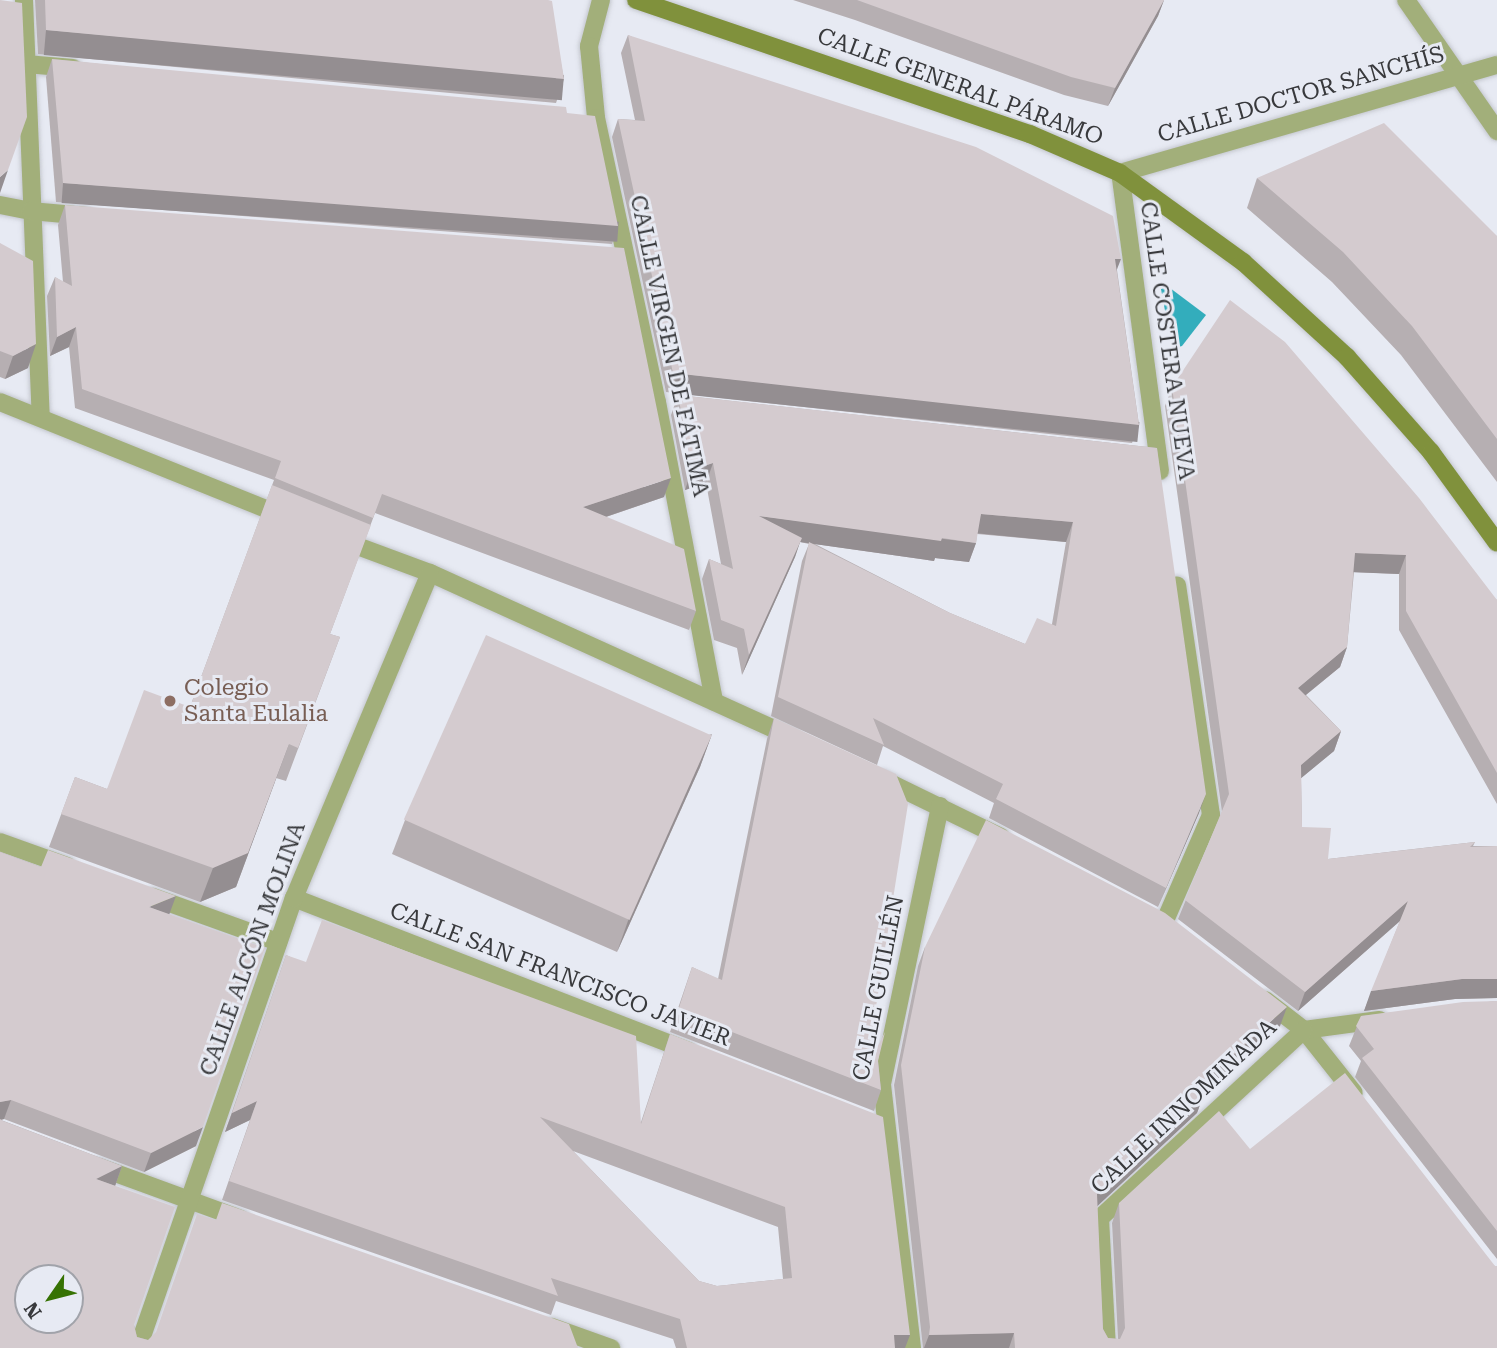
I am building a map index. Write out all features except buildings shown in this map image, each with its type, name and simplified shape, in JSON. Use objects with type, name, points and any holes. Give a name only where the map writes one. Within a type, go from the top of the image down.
[{"type":"street","name":"CALLE VIRGEN DE FÁTIMA","points":[[601,0],[589,46],[589,117],[620,257],[664,403],[714,702]]},
{"type":"street","name":"CALLE GENERAL PÁRAMO","points":[[636,0],[1030,134],[1120,173],[1243,262],[1347,357],[1431,452],[1497,543]]},
{"type":"street","points":[[1406,0],[1497,131]]},
{"type":"street","points":[[20,10],[26,64],[41,416]]},
{"type":"street","points":[[26,64],[96,70]]},
{"type":"street","name":"CALLE DOCTOR SANCHÍS","points":[[1120,173],[1497,65]]},
{"type":"street","name":"CALLE COSTERA NUEVA","points":[[1120,173],[1151,456],[1162,484]]},
{"type":"street","points":[[0,205],[31,211],[100,217]]},
{"type":"street","points":[[0,402],[41,416],[430,573],[814,748]]},
{"type":"street","points":[[1164,923],[1211,815],[1174,567]]},
{"type":"street","name":"CALLE ALCÓN MOLINA","points":[[138,1348],[294,898],[430,573]]},
{"type":"street","points":[[864,771],[1023,849]]},
{"type":"street","name":"CALLE GUILLÉN","points":[[912,1348],[880,1126],[882,1084],[940,806]]},
{"type":"street","points":[[0,842],[89,874]]},
{"type":"street","points":[[139,892],[278,942]]},
{"type":"street","name":"CALLE SAN FRANCISCO JAVIER","points":[[294,898],[706,1058]]},
{"type":"street","points":[[1250,989],[1304,1030],[1363,1105]]},
{"type":"street","points":[[1304,1030],[1400,1017]]},
{"type":"street","name":"CALLE INNOMINADA","points":[[1107,1348],[1100,1218],[1304,1030]]},
{"type":"street","points":[[76,1158],[255,1224]]},
{"type":"street","points":[[532,1321],[611,1348]]},
{"type":"water","points":[[1166,285],[1206,315],[1182,346],[1172,349],[1161,289]]},
{"type":"place","name":"Colegio Santa Eulalia","points":[[170,701]]}]
